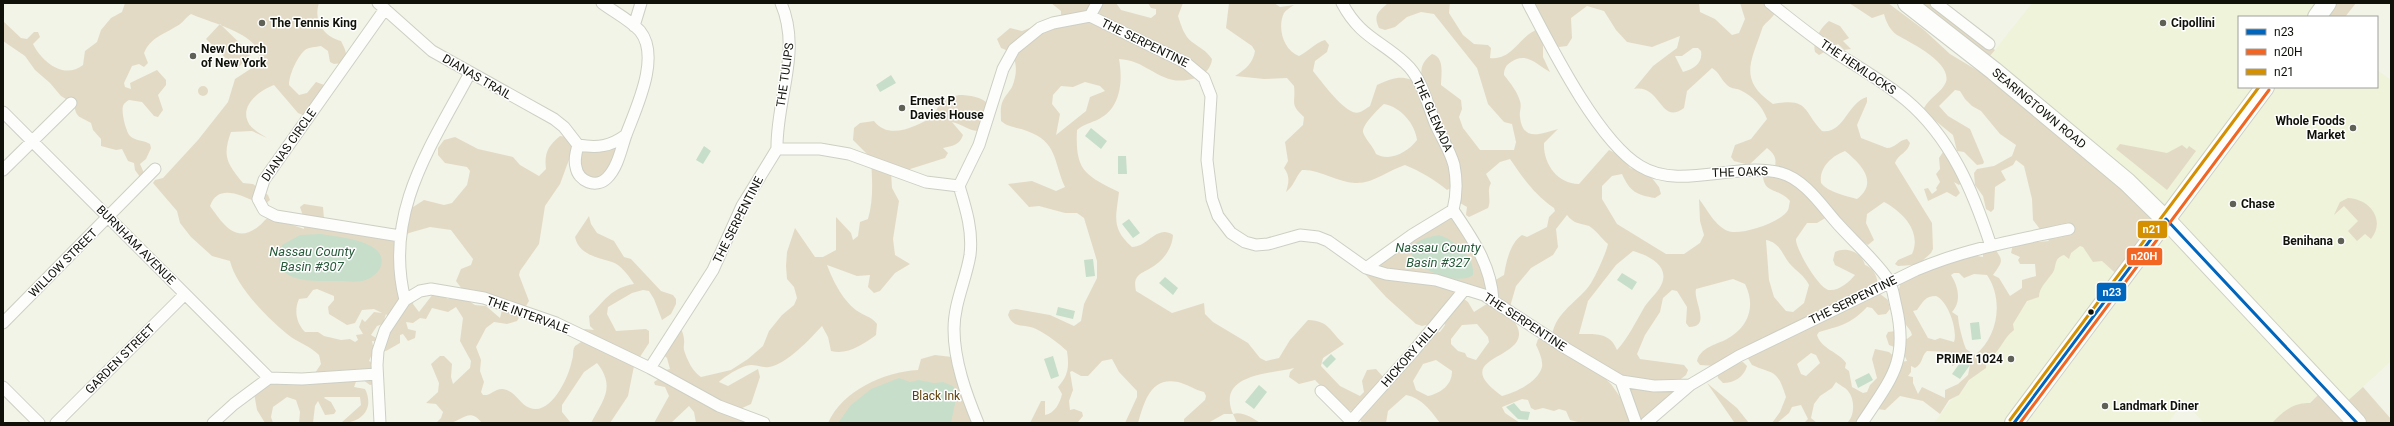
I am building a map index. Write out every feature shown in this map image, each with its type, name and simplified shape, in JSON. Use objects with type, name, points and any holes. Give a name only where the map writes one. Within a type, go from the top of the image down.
[{"type":"main road","name":"SEARINGTOWN ROAD","points":[[1907,3],[2087,148],[2166,220],[2357,423]]},
{"type":"main road","points":[[2318,16],[2327,3]]},
{"type":"main road","points":[[2014,423],[2264,88]]},
{"type":"street","points":[[602,3],[634,26],[645,40],[648,68],[644,86],[626,135],[611,172],[605,180],[597,183],[585,180],[577,171],[575,162],[578,145],[607,146],[626,135]]},
{"type":"street","points":[[634,26],[641,3]]},
{"type":"street","name":"THE TULIPS","points":[[777,149],[779,118],[791,43],[789,25],[781,3]]},
{"type":"street","points":[[1090,16],[1097,3]]},
{"type":"street","name":"THE GLENADA","points":[[1342,3],[1359,28],[1372,40],[1406,64],[1416,76],[1454,166],[1456,197],[1453,210]]},
{"type":"street","name":"THE OAKS","points":[[1528,3],[1573,84],[1612,140],[1627,156],[1647,170],[1673,176],[1750,170],[1769,170],[1784,174],[1794,179],[1812,196],[1890,282],[1900,328],[1899,358],[1889,382],[1862,423]]},
{"type":"street","name":"THE HEMLOCKS","points":[[1770,3],[1834,52],[1880,80],[1922,116],[1943,141],[1964,175],[1978,208],[1991,246]]},
{"type":"street","points":[[1942,5],[1989,44]]},
{"type":"street","name":"DIANAS TRAIL","points":[[382,6],[425,46],[470,73],[554,119],[564,127],[578,145]]},
{"type":"street","name":"DIANAS CIRCLE","points":[[382,6],[264,180],[258,199],[264,210],[276,216],[400,236]]},
{"type":"street","name":"THE SERPENTINE","points":[[959,186],[979,145],[1003,69],[1014,49],[1021,41],[1040,28],[1053,23],[1090,16],[1186,63],[1204,78],[1211,96],[1207,160],[1212,199],[1218,216],[1231,233],[1245,242],[1256,245],[1300,236],[1318,237],[1328,241],[1366,268],[1386,274],[1436,280],[1465,288],[1493,300],[1566,349],[1621,381],[1654,386],[1690,385],[1740,356],[1890,282],[1937,261],[1991,246],[2069,229]]},
{"type":"street","points":[[405,300],[398,261],[400,236],[409,198],[420,168],[470,73]]},
{"type":"street","points":[[3,170],[71,103]]},
{"type":"street","name":"BURNHAM AVENUE","points":[[3,112],[269,378]]},
{"type":"street","points":[[777,149],[820,149],[849,154],[926,182],[959,186],[966,209],[971,247],[954,321],[954,341],[963,380],[978,423]]},
{"type":"street","name":"THE SERPENTINE","points":[[650,368],[713,270],[745,202],[777,149]]},
{"type":"street","name":"WILLOW STREET","points":[[3,323],[155,169]]},
{"type":"street","points":[[1366,268],[1415,232],[1453,210],[1473,241],[1488,269],[1492,282],[1493,300]]},
{"type":"street","name":"HICKORY HILL","points":[[1321,391],[1352,422],[1412,353],[1465,288]]},
{"type":"street","name":"THE INTERVALE","points":[[380,423],[377,374],[378,350],[385,330],[405,300],[420,291],[431,289],[484,298],[556,323],[650,368],[720,406],[764,423]]},
{"type":"street","name":"GARDEN STREET","points":[[56,423],[185,294]]},
{"type":"street","points":[[213,423],[234,404],[269,378],[302,380],[377,374]]},
{"type":"street","points":[[1621,381],[1636,423]]},
{"type":"street","points":[[1646,423],[1690,385]]},
{"type":"street","points":[[3,387],[39,423]]},
{"type":"shaded area","points":[[2032,3],[2327,3],[2318,16],[2238,16],[2238,88],[2378,88],[2378,71],[2391,80],[2391,361],[2342,406],[2325,388],[2288,423],[2204,423],[2184,401],[2168,423],[1934,423],[1952,399],[1959,395],[2075,236],[1984,64]]},
{"type":"green space","points":[[125,3],[319,3],[318,16],[321,27],[330,36],[341,41],[346,55],[343,63],[334,64],[330,62],[328,51],[321,46],[305,50],[294,66],[290,76],[289,85],[299,95],[307,93],[316,82],[327,86],[305,116],[298,113],[274,85],[263,90],[253,99],[249,104],[246,116],[249,125],[267,138],[252,131],[231,132],[227,148],[230,165],[243,183],[253,184],[268,195],[270,200],[264,205],[242,196],[227,193],[220,194],[214,198],[210,206],[225,225],[237,233],[251,231],[276,214],[287,223],[304,229],[303,216],[300,207],[304,204],[323,207],[324,219],[395,232],[410,209],[424,200],[444,205],[452,203],[467,185],[470,171],[467,167],[445,163],[438,155],[438,148],[444,140],[455,137],[478,149],[513,157],[520,165],[539,176],[546,169],[546,154],[552,143],[560,136],[567,137],[573,149],[560,184],[545,206],[539,244],[520,271],[519,275],[529,301],[517,321],[507,324],[494,322],[486,328],[476,347],[481,360],[480,371],[484,382],[481,392],[483,395],[486,395],[503,389],[511,392],[523,404],[530,408],[538,409],[545,406],[552,401],[563,385],[573,358],[574,348],[584,340],[580,332],[585,329],[594,330],[590,326],[589,316],[613,292],[634,284],[627,274],[615,263],[595,257],[580,248],[575,237],[589,216],[591,224],[597,233],[614,241],[624,257],[631,259],[661,291],[673,295],[676,299],[676,304],[671,314],[662,320],[654,299],[649,291],[643,290],[632,293],[608,307],[607,314],[616,331],[646,329],[649,331],[649,343],[634,366],[628,396],[610,423],[591,423],[603,400],[607,386],[603,372],[597,363],[584,372],[562,405],[562,412],[571,423],[482,423],[478,418],[470,415],[450,423],[436,423],[441,418],[443,412],[436,404],[426,403],[438,392],[439,383],[431,364],[440,356],[444,356],[452,364],[451,377],[453,384],[470,368],[471,361],[460,341],[463,318],[456,307],[448,312],[432,308],[426,319],[420,318],[413,323],[406,322],[408,329],[416,331],[415,338],[408,341],[403,334],[400,335],[400,343],[386,351],[382,350],[379,342],[372,341],[374,350],[369,361],[375,364],[375,384],[370,385],[363,380],[357,379],[354,387],[365,389],[368,396],[367,409],[360,418],[341,423],[361,405],[360,397],[325,397],[324,398],[331,402],[336,411],[334,414],[325,415],[318,401],[315,406],[313,423],[299,423],[300,412],[296,400],[287,397],[273,407],[271,417],[273,423],[265,423],[257,410],[254,393],[267,383],[315,373],[321,364],[319,355],[309,347],[291,337],[264,313],[239,282],[230,261],[212,256],[191,237],[180,223],[177,211],[153,183],[155,180],[163,178],[198,140],[228,102],[235,79],[255,66],[260,54],[256,46],[240,34],[230,29],[191,14],[179,25],[150,43],[144,53],[148,63],[144,67],[139,64],[132,66],[124,83],[125,87],[131,89],[130,83],[157,70],[166,80],[166,85],[158,95],[163,110],[158,117],[154,116],[142,102],[129,100],[123,106],[123,117],[128,134],[134,139],[150,144],[151,148],[146,159],[140,164],[144,173],[140,177],[135,170],[134,163],[128,161],[122,149],[116,150],[101,146],[101,139],[93,130],[91,123],[81,118],[77,114],[74,104],[61,96],[50,83],[35,70],[25,56],[3,41],[3,21],[21,38],[27,39],[34,32],[38,32],[40,37],[33,44],[37,51],[54,67],[68,71],[83,65],[85,51],[97,42],[101,30],[111,18],[122,12]],"holes":[[[430,227],[451,230],[473,259],[471,265],[461,269],[456,281],[462,289],[502,310],[500,318],[486,306],[475,305],[467,300],[453,298],[448,299],[439,294],[433,294],[419,312],[413,304],[414,299],[407,299],[399,239],[409,233]],[[317,289],[334,296],[334,300],[328,307],[329,314],[347,325],[355,323],[362,310],[374,309],[382,313],[374,312],[365,322],[362,319],[359,327],[363,334],[356,335],[358,340],[355,342],[350,339],[341,340],[324,336],[318,332],[305,332],[298,321],[296,312],[297,303],[299,299],[307,298],[313,290]],[[386,314],[389,318],[378,339],[371,335],[377,326],[383,324]]]},
{"type":"green space","points":[[1051,3],[1116,3],[1121,10],[1151,18],[1156,14],[1156,9],[1151,8],[1148,3],[1183,3],[1178,16],[1185,34],[1189,40],[1205,51],[1212,59],[1208,70],[1198,77],[1186,80],[1175,80],[1165,78],[1139,64],[1119,59],[1121,76],[1119,93],[1112,108],[1099,119],[1077,130],[1078,155],[1084,170],[1090,176],[1119,192],[1116,222],[1125,240],[1132,247],[1143,244],[1162,232],[1167,232],[1173,235],[1171,246],[1166,255],[1154,266],[1140,274],[1136,279],[1136,291],[1172,313],[1204,303],[1205,314],[1213,322],[1248,343],[1260,358],[1266,361],[1279,358],[1290,340],[1308,320],[1321,322],[1344,344],[1323,358],[1321,366],[1340,386],[1360,396],[1364,392],[1362,381],[1367,370],[1376,369],[1385,379],[1406,357],[1406,351],[1421,335],[1440,332],[1445,325],[1443,321],[1422,326],[1416,324],[1386,297],[1365,274],[1364,269],[1453,210],[1492,282],[1504,275],[1510,252],[1518,238],[1522,235],[1527,237],[1547,227],[1549,217],[1555,211],[1554,208],[1547,203],[1524,179],[1510,159],[1500,162],[1486,174],[1491,183],[1489,189],[1488,208],[1469,217],[1466,215],[1467,207],[1460,203],[1452,179],[1451,188],[1447,190],[1427,176],[1405,165],[1375,179],[1362,183],[1348,182],[1315,171],[1302,170],[1286,192],[1288,179],[1284,168],[1288,161],[1285,142],[1303,125],[1304,117],[1296,109],[1294,103],[1294,86],[1287,78],[1264,79],[1235,76],[1253,59],[1255,51],[1252,46],[1226,28],[1229,3],[1274,3],[1280,7],[1294,5],[1284,13],[1282,19],[1281,31],[1285,43],[1293,53],[1299,56],[1325,40],[1329,45],[1327,52],[1315,61],[1313,71],[1337,100],[1355,113],[1370,106],[1377,85],[1384,82],[1396,78],[1405,78],[1423,85],[1421,71],[1423,64],[1432,54],[1436,56],[1441,62],[1441,85],[1461,100],[1462,109],[1459,117],[1463,128],[1480,150],[1514,150],[1516,142],[1512,124],[1504,122],[1488,104],[1477,68],[1434,14],[1421,12],[1407,17],[1395,27],[1385,30],[1379,28],[1377,24],[1376,20],[1379,11],[1388,3],[1450,3],[1449,13],[1463,35],[1474,44],[1488,45],[1491,48],[1490,58],[1498,58],[1511,51],[1532,32],[1539,29],[1528,3],[1699,3],[1700,12],[1715,19],[1732,35],[1739,33],[1745,19],[1740,3],[1770,3],[1775,13],[1763,27],[1751,61],[1751,78],[1755,87],[1773,104],[1793,102],[1804,107],[1822,131],[1829,131],[1836,128],[1860,100],[1867,97],[1867,102],[1857,125],[1861,138],[1887,148],[1890,148],[1907,139],[1910,143],[1895,163],[1932,223],[1933,249],[1931,253],[1920,263],[1972,255],[1983,257],[1983,253],[1992,243],[2001,259],[2000,265],[1993,275],[1999,278],[2010,296],[2022,288],[2022,280],[2036,276],[2035,264],[2020,264],[2018,260],[2020,257],[2011,253],[2013,244],[2049,241],[2033,220],[2032,199],[2024,166],[2016,160],[2013,165],[2001,171],[2006,180],[1995,187],[1994,209],[1991,212],[1986,209],[1983,196],[1975,185],[1974,173],[1977,169],[1994,166],[2012,156],[2016,145],[2000,134],[1981,111],[1972,106],[1965,99],[1960,91],[1955,90],[1939,106],[1948,116],[1970,129],[1984,162],[1983,164],[1977,165],[1964,152],[1957,151],[1953,135],[1927,114],[1924,108],[1926,104],[1942,89],[1946,82],[1946,75],[1943,67],[1928,54],[1892,31],[1884,14],[1872,18],[1849,3],[1888,3],[1923,29],[1950,54],[1985,75],[2166,219],[2122,279],[2102,261],[2093,262],[2083,247],[2080,246],[2071,253],[2069,259],[2064,255],[2060,257],[2056,261],[2053,272],[2041,288],[2039,297],[2027,301],[2013,324],[2014,330],[1991,357],[1987,357],[1986,368],[1969,380],[1959,395],[1949,400],[1940,414],[1923,401],[1900,396],[1885,410],[1877,409],[1859,423],[1847,423],[1853,412],[1852,398],[1847,390],[1836,382],[1832,388],[1820,396],[1814,404],[1811,418],[1817,423],[1804,423],[1808,419],[1801,405],[1792,407],[1789,413],[1777,423],[1772,423],[1780,412],[1786,397],[1780,382],[1774,374],[1752,365],[1747,357],[1734,363],[1743,362],[1747,366],[1744,373],[1735,381],[1723,383],[1718,378],[1716,366],[1700,365],[1697,361],[1704,350],[1723,341],[1738,331],[1748,317],[1750,301],[1745,284],[1733,279],[1696,289],[1701,318],[1696,326],[1689,327],[1686,323],[1687,307],[1677,291],[1672,290],[1663,298],[1660,312],[1645,335],[1637,354],[1640,359],[1684,365],[1688,370],[1686,375],[1677,382],[1690,385],[1646,423],[1582,423],[1570,420],[1566,411],[1559,409],[1554,411],[1543,408],[1535,410],[1531,408],[1528,400],[1522,399],[1502,407],[1505,413],[1520,423],[1440,423],[1430,410],[1421,402],[1406,395],[1388,411],[1386,423],[1362,423],[1355,411],[1344,410],[1315,380],[1299,384],[1289,377],[1290,372],[1294,368],[1248,378],[1239,383],[1232,391],[1230,401],[1233,414],[1224,414],[1208,423],[1184,423],[1184,419],[1205,400],[1206,396],[1204,392],[1178,382],[1168,381],[1161,383],[1150,393],[1143,407],[1138,423],[1125,423],[1137,397],[1137,391],[1119,372],[1112,359],[1102,361],[1088,376],[1081,376],[1072,371],[1070,372],[1073,390],[1069,401],[1070,410],[1074,409],[1082,412],[1083,416],[1078,422],[1030,423],[1041,401],[1045,401],[1045,415],[1052,412],[1060,401],[1062,394],[1058,387],[1062,383],[1067,370],[1067,351],[1040,331],[1032,327],[1013,323],[1008,315],[1010,310],[1016,309],[1050,315],[1074,326],[1081,321],[1084,304],[1097,278],[1097,261],[1084,218],[1077,213],[1065,213],[1039,206],[1029,207],[1008,184],[1032,181],[1056,191],[1065,187],[1053,153],[1044,141],[1037,135],[1007,125],[1001,121],[1002,103],[1014,82],[1016,64],[1011,54],[1001,48],[997,39],[1010,28],[1022,31],[1061,16],[1061,11]],"holes":[[[1587,6],[1604,11],[1616,30],[1627,42],[1652,47],[1680,36],[1677,48],[1653,66],[1634,89],[1643,89],[1650,92],[1665,109],[1670,112],[1676,112],[1684,108],[1687,91],[1712,68],[1728,86],[1740,90],[1753,98],[1760,106],[1767,119],[1751,139],[1735,145],[1731,157],[1734,161],[1749,165],[1767,148],[1775,158],[1775,166],[1763,174],[1764,181],[1769,188],[1786,197],[1790,201],[1788,210],[1784,215],[1770,223],[1751,230],[1734,232],[1723,229],[1699,199],[1700,221],[1704,235],[1700,243],[1684,254],[1666,254],[1617,224],[1602,199],[1602,186],[1612,176],[1622,174],[1631,189],[1639,194],[1649,197],[1655,198],[1661,194],[1659,187],[1648,173],[1630,168],[1620,155],[1609,150],[1579,184],[1571,183],[1558,176],[1549,165],[1544,151],[1544,143],[1558,129],[1539,134],[1529,133],[1525,130],[1520,117],[1521,105],[1519,97],[1504,75],[1508,64],[1516,59],[1522,58],[1527,58],[1550,72],[1543,57],[1543,41],[1559,47],[1567,46],[1572,38],[1571,18]],[[1693,48],[1698,48],[1701,51],[1701,59],[1697,65],[1683,72],[1675,56],[1682,56]],[[1085,82],[1100,86],[1105,91],[1090,97],[1086,111],[1056,135],[1060,114],[1052,104],[1053,95],[1061,86],[1073,87]],[[1384,104],[1401,112],[1410,122],[1416,134],[1417,140],[1404,152],[1393,156],[1387,157],[1376,154],[1363,132],[1365,125]],[[1845,151],[1862,167],[1867,180],[1867,186],[1857,199],[1828,189],[1821,183],[1824,167],[1831,159]],[[1884,202],[1898,211],[1913,231],[1915,238],[1912,254],[1898,260],[1895,264],[1898,266],[1913,265],[1903,277],[1900,284],[1898,299],[1904,322],[1912,335],[1907,339],[1896,331],[1888,332],[1886,336],[1889,345],[1902,350],[1907,361],[1900,362],[1889,352],[1875,349],[1872,359],[1877,378],[1870,385],[1867,392],[1863,393],[1852,387],[1849,371],[1845,368],[1846,363],[1843,359],[1822,344],[1817,335],[1819,332],[1850,321],[1867,307],[1872,308],[1878,315],[1886,314],[1890,309],[1888,300],[1879,293],[1877,280],[1872,270],[1865,265],[1861,257],[1849,250],[1839,250],[1835,252],[1833,260],[1835,265],[1855,275],[1840,288],[1833,290],[1825,288],[1819,283],[1808,268],[1799,251],[1796,239],[1807,223],[1817,223],[1827,217],[1868,245],[1874,240],[1866,223],[1867,214]],[[1567,215],[1574,222],[1591,227],[1608,244],[1600,265],[1589,286],[1560,316],[1553,331],[1552,339],[1538,339],[1536,345],[1542,364],[1540,372],[1525,386],[1502,396],[1488,384],[1482,374],[1484,367],[1516,343],[1519,332],[1509,310],[1516,286],[1531,268],[1553,255],[1558,247],[1556,229]],[[1766,240],[1778,247],[1790,264],[1803,276],[1809,285],[1804,303],[1793,312],[1786,311],[1774,297],[1769,280]],[[1633,251],[1647,256],[1658,264],[1662,269],[1663,282],[1645,306],[1632,329],[1617,350],[1614,344],[1606,337],[1596,334],[1579,334],[1588,301],[1616,265]],[[1954,273],[1959,273],[1964,278],[1974,274],[1987,275],[1996,296],[1996,318],[1993,328],[1989,338],[1975,355],[1966,349],[1958,316],[1952,312],[1958,298],[1956,284],[1951,275]],[[1453,291],[1493,300],[1474,312],[1468,302]],[[1936,296],[1948,310],[1955,330],[1954,342],[1940,338],[1935,340],[1928,338],[1913,311],[1917,310],[1927,298]],[[1477,324],[1488,337],[1489,342],[1476,360],[1467,357],[1465,353],[1458,351],[1451,344],[1451,339],[1462,325]],[[1927,351],[1951,352],[1952,366],[1965,360],[1970,365],[1968,375],[1958,384],[1945,390],[1945,398],[1922,387],[1918,394],[1913,383],[1913,377],[1908,376],[1911,372],[1911,366],[1915,368]],[[1811,353],[1816,355],[1820,363],[1806,376],[1801,374],[1797,364]],[[1436,360],[1452,371],[1452,376],[1448,384],[1437,393],[1428,396],[1416,390],[1413,381],[1423,364]],[[1588,362],[1621,381],[1632,414],[1611,384]]]},
{"type":"green space","points":[[1909,3],[1936,3],[1995,50],[1984,63]]},
{"type":"green space","points":[[2327,3],[2356,3],[2346,16],[2318,16]]},
{"type":"green space","points":[[1829,21],[1840,26],[1849,38],[1843,41],[1851,49],[1844,50],[1838,44],[1819,55],[1815,52],[1814,48],[1816,39],[1823,27]]},
{"type":"green space","points":[[220,24],[251,54],[237,69],[206,39]]},
{"type":"green space","points":[[201,86],[205,86],[207,87],[207,95],[201,96],[198,93],[198,89]]},
{"type":"green space","points":[[959,95],[980,98],[989,105],[979,131],[972,130],[952,122],[963,135],[958,143],[943,148],[948,153],[945,158],[907,170],[891,172],[892,188],[899,201],[893,239],[895,255],[910,264],[895,273],[880,291],[874,293],[868,287],[870,275],[857,276],[827,265],[836,285],[849,303],[877,324],[876,335],[855,348],[843,352],[831,351],[828,337],[822,326],[791,356],[776,365],[764,367],[748,365],[725,377],[719,382],[728,386],[758,369],[760,377],[751,404],[740,409],[753,423],[696,423],[694,412],[689,406],[671,423],[654,423],[669,396],[665,387],[655,385],[654,382],[666,374],[666,370],[670,369],[667,358],[659,351],[679,330],[682,331],[684,350],[687,358],[698,375],[701,377],[731,370],[748,359],[763,346],[769,331],[782,315],[794,305],[797,298],[794,287],[787,279],[786,266],[787,252],[795,228],[815,257],[823,257],[836,250],[836,217],[851,233],[853,240],[858,236],[860,222],[868,219],[870,211],[872,196],[872,173],[871,158],[853,140],[854,128],[860,123],[874,121],[880,127],[887,130],[903,130],[920,124],[934,116],[940,104]]},
{"type":"green space","points":[[626,135],[605,180],[582,178],[578,145]]},
{"type":"green space","points":[[2120,144],[2167,153],[2182,145],[2187,149],[2189,146],[2196,151],[2167,190],[2116,149]]},
{"type":"green space","points":[[1945,149],[1956,155],[1961,162],[1961,183],[1959,185],[1954,182],[1960,193],[1956,197],[1947,192],[1928,201],[1924,189],[1928,188],[1932,194],[1937,190],[1936,188],[1940,182],[1936,174],[1940,169],[1939,158]]},
{"type":"green space","points":[[2348,198],[2363,202],[2369,206],[2373,212],[2377,225],[2371,239],[2365,234],[2357,241],[2348,231],[2358,221],[2344,206],[2334,215],[2340,202]]},
{"type":"green space","name":"Black Ink","points":[[935,355],[952,357],[978,423],[828,423],[835,411],[854,392],[892,374],[918,370],[921,359]]},
{"type":"green space","points":[[1707,383],[1737,408],[1749,423],[1734,422]]},
{"type":"green space","points":[[2363,387],[2391,419],[2391,423],[2272,423],[2289,408],[2299,404],[2310,403],[2325,388],[2342,406]]},
{"type":"green space","points":[[1236,413],[1244,414],[1260,423],[1237,423],[1233,414]]},
{"type":"water","points":[[891,75],[896,83],[880,92],[876,85]]},
{"type":"water","points":[[1091,128],[1107,141],[1101,149],[1085,136]]},
{"type":"water","points":[[704,146],[711,151],[703,164],[696,160]]},
{"type":"water","points":[[1118,156],[1126,156],[1127,174],[1118,174]]},
{"type":"water","points":[[1129,219],[1140,233],[1133,238],[1122,224]]},
{"type":"water","name":"Nassau County Basin #307","points":[[321,234],[360,241],[369,245],[377,250],[381,257],[380,268],[366,280],[351,282],[305,280],[295,278],[287,274],[281,267],[279,258],[282,245],[300,235]]},
{"type":"water","name":"Nassau County Basin #327","points":[[1439,235],[1445,237],[1463,250],[1471,262],[1473,275],[1462,279],[1449,278],[1434,273],[1422,266],[1413,257],[1412,249],[1419,241]]},
{"type":"water","points":[[1093,259],[1095,276],[1086,277],[1084,260]]},
{"type":"water","points":[[1622,273],[1637,282],[1632,290],[1617,280]]},
{"type":"water","points":[[1165,277],[1178,288],[1173,295],[1159,283]]},
{"type":"water","points":[[1058,307],[1075,311],[1073,319],[1056,315]]},
{"type":"water","points":[[1979,322],[1981,339],[1972,340],[1970,323]]},
{"type":"water","points":[[1331,354],[1336,359],[1327,368],[1322,363]]},
{"type":"water","points":[[1053,356],[1059,376],[1051,379],[1044,359]]},
{"type":"water","points":[[1962,360],[1970,365],[1960,379],[1952,374]]},
{"type":"water","points":[[1869,373],[1873,380],[1858,388],[1855,380]]},
{"type":"water","name":"Black Ink","points":[[899,378],[910,382],[919,380],[934,383],[943,382],[953,386],[957,394],[951,423],[838,423],[851,405],[871,389]]},
{"type":"water","points":[[1259,385],[1267,392],[1254,409],[1245,402]]},
{"type":"water","points":[[1514,403],[1521,411],[1530,412],[1528,420],[1518,419],[1506,407]]},
{"type":"transit line","name":"n21","points":[[2010,420],[2258,88]]},
{"type":"transit line","name":"n20H","points":[[2020,423],[2269,90]]},
{"type":"transit line","name":"n23","points":[[2014,423],[2166,219],[2357,423]]},
{"type":"place","name":"The Tennis King","points":[[262,23]]},
{"type":"place","name":"Cipollini","points":[[2163,23]]},
{"type":"place","name":"New Church of New York","points":[[193,56]]},
{"type":"place","name":"Ernest P. Davies House","points":[[902,108]]},
{"type":"place","name":"Whole Foods Market","points":[[2353,128]]},
{"type":"place","name":"Chase","points":[[2233,204]]},
{"type":"place","name":"Benihana","points":[[2341,241]]},
{"type":"place","name":"PRIME 1024","points":[[2011,359]]},
{"type":"place","name":"Landmark Diner","points":[[2105,406]]}]
